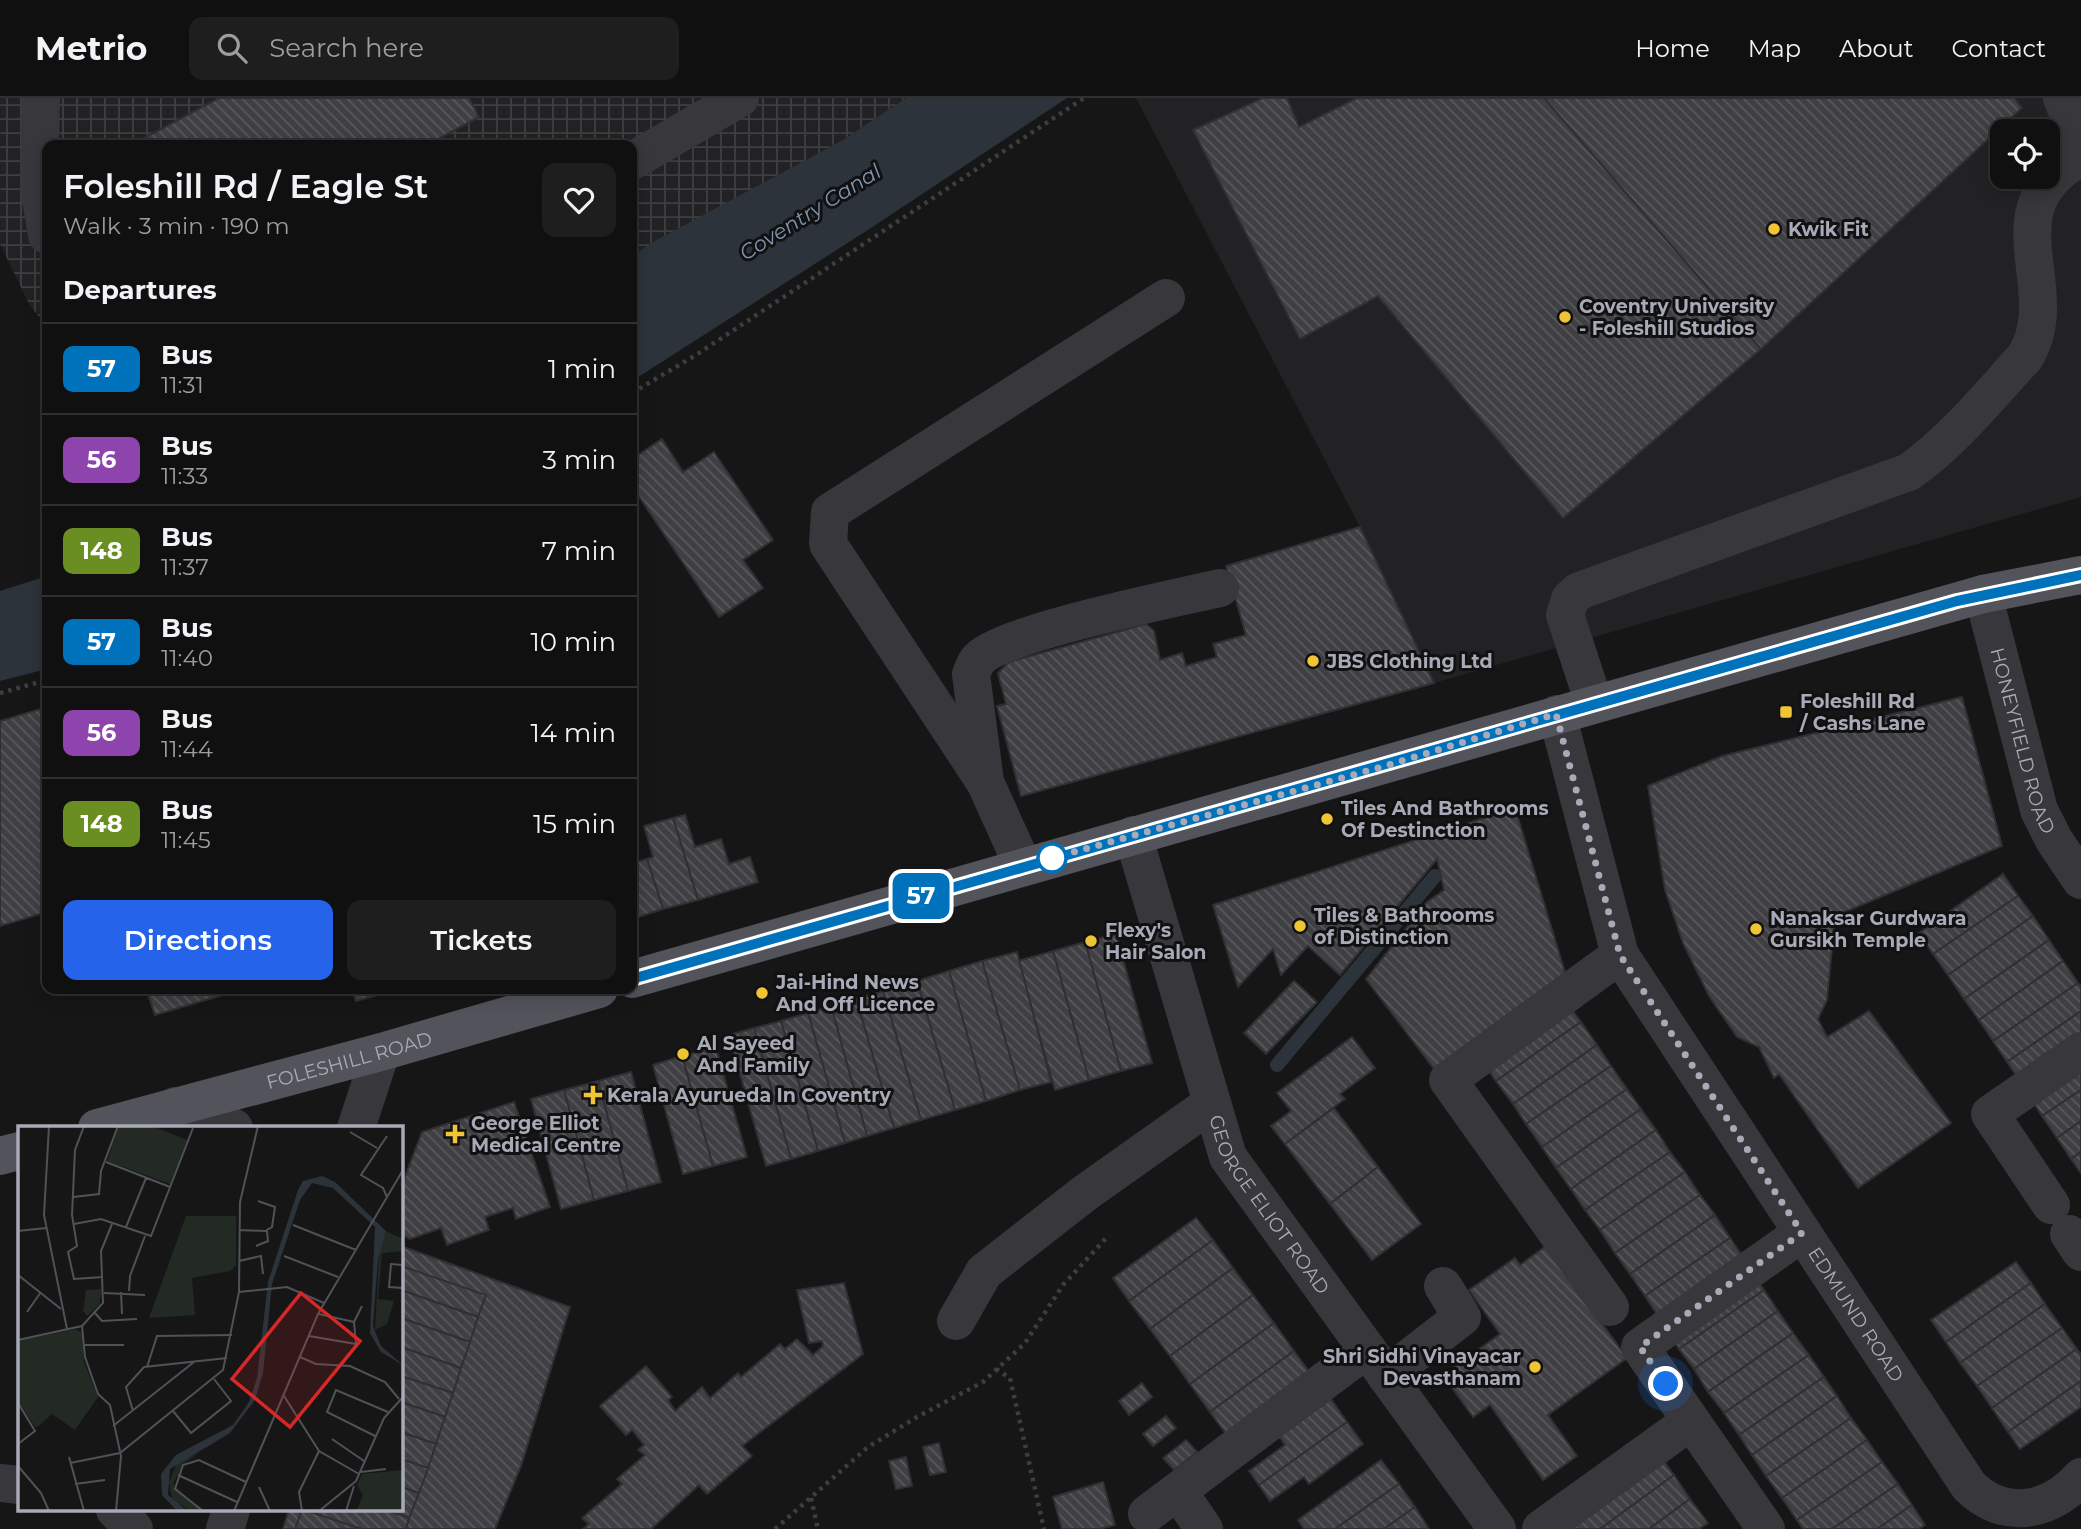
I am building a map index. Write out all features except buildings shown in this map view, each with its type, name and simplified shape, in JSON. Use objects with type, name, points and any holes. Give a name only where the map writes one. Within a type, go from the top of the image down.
[{"type":"main road","points":[[637,978],[1983,594],[2081,575]]},
{"type":"main road","name":"FOLESHILL ROAD","points":[[104,1126],[382,1052],[582,994]]},
{"type":"main road","points":[[0,1156],[18,1151]]},
{"type":"street","points":[[41,98],[39,187],[42,205]]},
{"type":"street","points":[[637,158],[740,98]]},
{"type":"street","points":[[2062,98],[2081,147]]},
{"type":"street","points":[[1594,704],[1565,615],[1570,599],[1579,591],[1909,472],[1950,437],[2025,357],[2032,346],[2039,323],[2032,249],[2034,213],[2044,186],[2056,172],[2081,157]]},
{"type":"street","points":[[1023,866],[985,782],[828,544],[830,512],[1166,298]]},
{"type":"street","points":[[985,782],[971,674],[978,660],[1003,645],[1040,632],[1220,588]]},
{"type":"street","name":"HONEYFIELD ROAD","points":[[1983,594],[2039,810],[2054,840],[2078,871]]},
{"type":"street","name":"EDMUND ROAD","points":[[1556,714],[1620,955],[1969,1486],[1981,1498],[2016,1509],[2035,1507],[2053,1500],[2081,1477]]},
{"type":"street","name":"GEORGE ELIOT ROAD","points":[[1133,835],[1228,1157],[1497,1529]]},
{"type":"street","points":[[1610,1307],[1448,1080],[1620,955]]},
{"type":"street","points":[[2067,1230],[1990,1114],[2081,1051]]},
{"type":"street","points":[[357,1126],[382,1052]]},
{"type":"street","points":[[956,1321],[984,1272],[1085,1193],[1212,1102]]},
{"type":"street","points":[[175,1106],[205,1113],[230,1126]]},
{"type":"street","points":[[1766,1529],[1640,1347],[1802,1233]]},
{"type":"street","points":[[1147,1514],[1376,1362],[1462,1317],[1443,1286]]},
{"type":"street","points":[[1541,1529],[1691,1421]]},
{"type":"street","points":[[0,1483],[18,1485]]},
{"type":"street","points":[[1178,1491],[1204,1529]]},
{"type":"street","points":[[117,1512],[134,1529]]},
{"type":"street","points":[[225,1529],[230,1512]]},
{"type":"path","points":[[637,390],[696,355],[1084,98]]},
{"type":"path","points":[[0,693],[42,681]]},
{"type":"path","points":[[775,1529],[867,1447],[983,1382],[1026,1343],[1063,1285],[1118,1227]]},
{"type":"path","points":[[996,1369],[1010,1378],[1044,1529]]},
{"type":"path","points":[[811,1497],[818,1529]]},
{"type":"shaded area","points":[[0,98],[906,98],[841,141],[637,253],[637,140],[42,140],[42,320],[30,306],[0,244]]},
{"type":"shaded area","points":[[1136,98],[2081,98],[2081,497],[1434,683],[1360,527]]},
{"type":"water","name":"Coventry Canal","points":[[906,98],[1067,98],[637,378],[637,253],[841,141]]},
{"type":"water","points":[[42,578],[42,670],[0,681],[0,591]]},
{"type":"waterway","points":[[1277,1065],[1435,876]]},
{"type":"bus line","name":"57","points":[[637,978],[1957,601],[2081,575]]},
{"type":"place","name":"Kwik Fit","points":[[1774,229]]},
{"type":"place","name":"Coventry University - Foleshill Studios","points":[[1565,317]]},
{"type":"place","name":"JBS Clothing Ltd","points":[[1313,661]]},
{"type":"place","name":"Foleshill Rd / Cashs Lane","points":[[1786,712]]},
{"type":"place","name":"Tiles And Bathrooms Of Destinction","points":[[1327,819]]},
{"type":"place","name":"Tiles & Bathrooms of Distinction","points":[[1300,926]]},
{"type":"place","name":"Nanaksar Gurdwara Gursikh Temple","points":[[1756,929]]},
{"type":"place","name":"Flexy's Hair Salon","points":[[1091,941]]},
{"type":"place","name":"Jai-Hind News And Off Licence","points":[[762,993]]},
{"type":"place","name":"Al Sayeed And Family","points":[[683,1054]]},
{"type":"place","name":"Kerala Ayurueda In Coventry","points":[[593,1095]]},
{"type":"place","name":"George Elliot Medical Centre","points":[[455,1134]]},
{"type":"place","name":"Shri Sidhi Vinayacar Devasthanam","points":[[1535,1367]]},
{"type":"route","points":[[1052,858],[1045,860],[1385,766],[1556,714],[1620,955],[1802,1233],[1640,1347],[1666,1384]]}]
